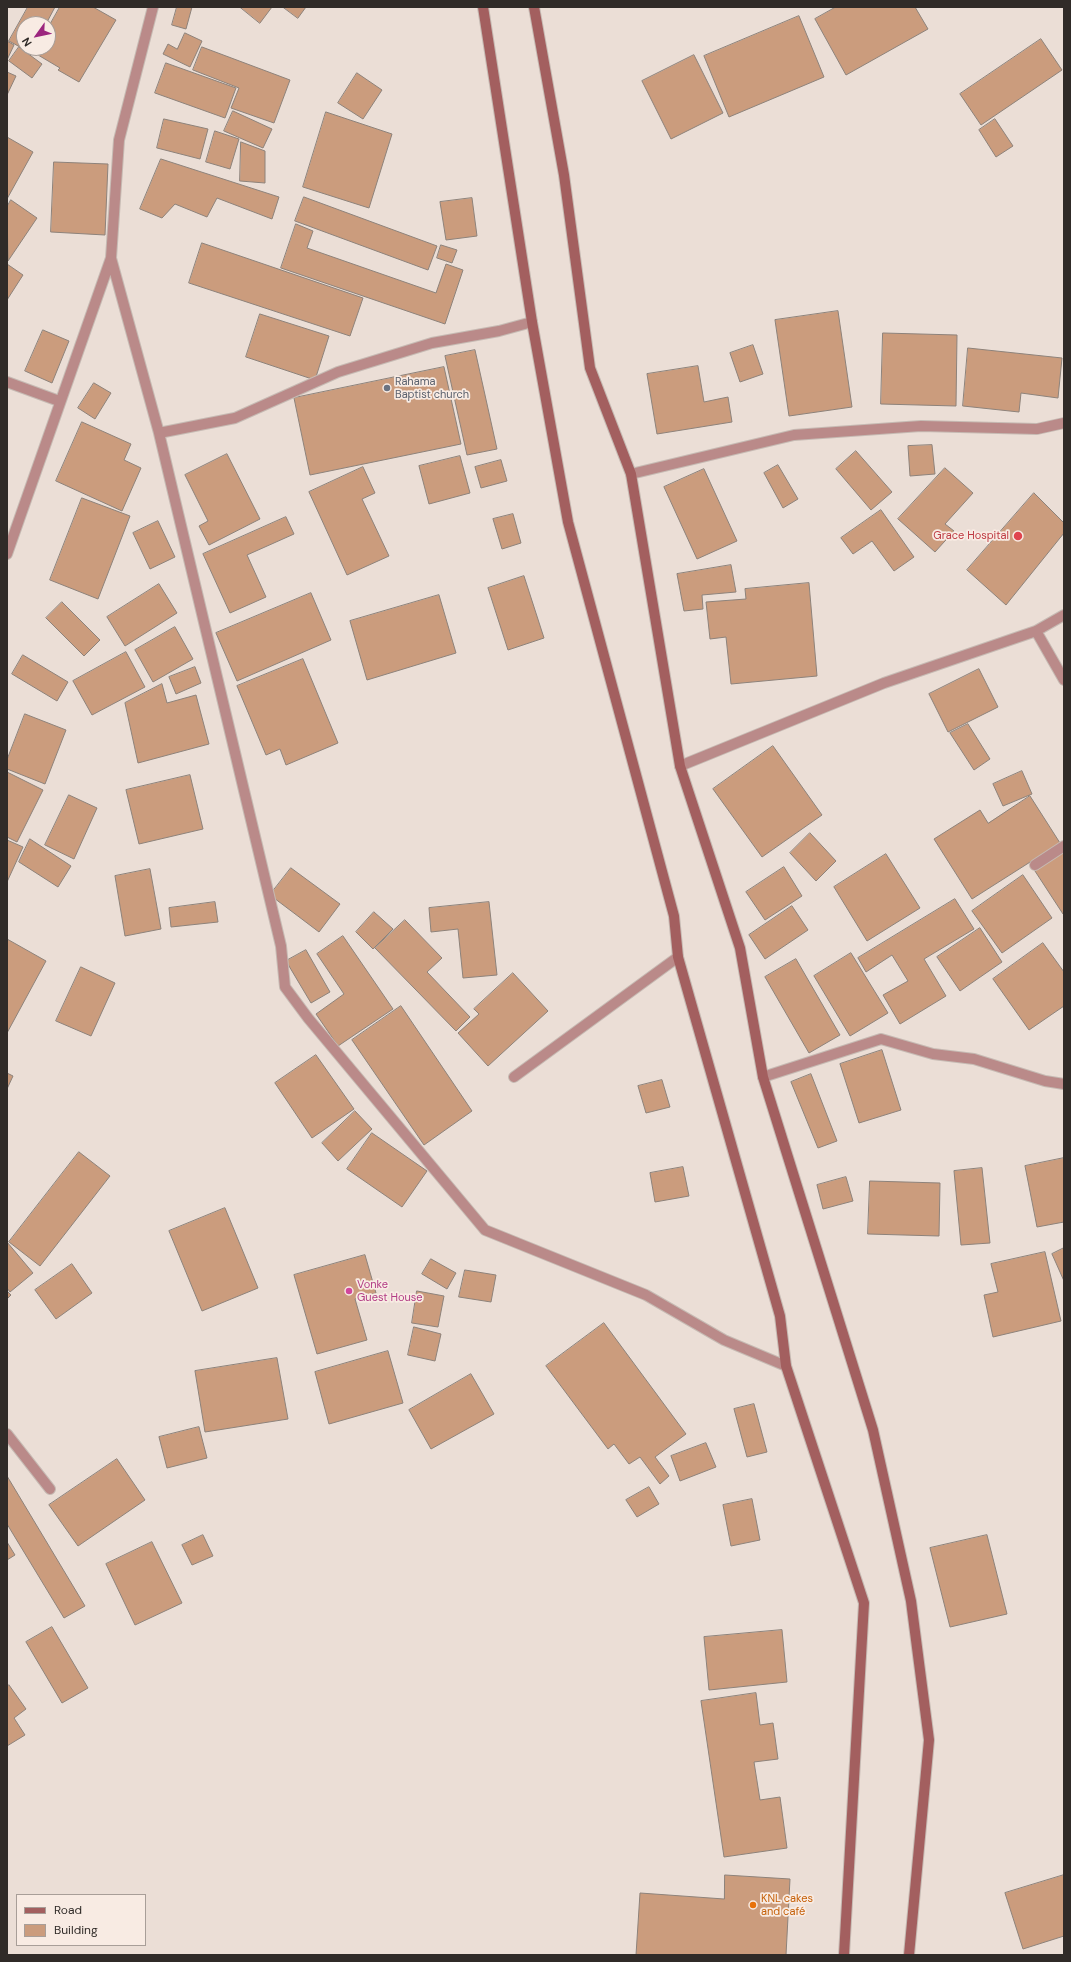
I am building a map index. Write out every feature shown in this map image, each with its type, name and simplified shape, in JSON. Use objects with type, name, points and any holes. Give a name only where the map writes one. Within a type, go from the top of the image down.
[{"type":"main road","points":[[483,7],[532,322],[568,522],[674,916],[678,957],[780,1316],[786,1366],[864,1603],[844,1955]]},
{"type":"main road","points":[[534,7],[564,175],[590,368],[631,474],[680,766],[740,948],[764,1077],[873,1430],[911,1601],[929,1740],[909,1955]]},
{"type":"street","points":[[7,554],[59,401],[111,258],[119,140],[153,7]]},
{"type":"street","points":[[111,258],[159,433],[281,946],[285,987],[308,1018],[485,1230],[646,1295],[724,1340],[786,1366]]},
{"type":"street","points":[[159,433],[235,418],[338,372],[432,343],[499,331],[532,322]]},
{"type":"street","points":[[7,382],[59,401]]},
{"type":"street","points":[[631,474],[794,435],[921,426],[1037,429],[1064,423]]},
{"type":"street","points":[[680,766],[884,683],[1036,631],[1064,615]]},
{"type":"street","points":[[1036,631],[1064,680]]},
{"type":"street","points":[[1035,866],[1064,846]]},
{"type":"street","points":[[514,1077],[678,957]]},
{"type":"street","points":[[764,1077],[881,1039],[933,1054],[974,1059],[1045,1081],[1064,1084]]},
{"type":"street","points":[[7,1434],[50,1489]]},
{"type":"building","points":[[28,7],[55,7],[50,16],[23,16]]},
{"type":"building","points":[[60,7],[93,7],[116,20],[79,82],[58,70],[60,68],[40,56],[56,56],[55,16]]},
{"type":"building","points":[[177,7],[192,7],[186,29],[172,25]]},
{"type":"building","points":[[240,7],[272,7],[260,23]]},
{"type":"building","points":[[283,7],[306,7],[298,18]]},
{"type":"building","points":[[836,7],[915,7],[928,29],[846,75],[815,19]]},
{"type":"building","points":[[799,16],[824,77],[729,117],[704,56]]},
{"type":"building","points":[[16,28],[16,45],[9,41]]},
{"type":"building","points":[[185,33],[202,41],[190,67],[163,54],[168,44],[177,49]]},
{"type":"building","points":[[1041,39],[1062,70],[981,125],[960,94]]},
{"type":"building","points":[[7,41],[14,45],[7,60]]},
{"type":"building","points":[[202,47],[290,80],[274,123],[231,108],[239,88],[193,70]]},
{"type":"building","points":[[16,51],[16,56],[31,56],[42,64],[32,78],[9,61]]},
{"type":"building","points":[[694,55],[723,113],[671,139],[642,81]]},
{"type":"building","points":[[166,63],[236,88],[225,118],[155,93]]},
{"type":"building","points":[[7,72],[16,76],[7,95]]},
{"type":"building","points":[[357,73],[382,90],[363,119],[338,103]]},
{"type":"building","points":[[233,111],[272,129],[263,148],[224,131]]},
{"type":"building","points":[[326,112],[392,134],[369,208],[303,187]]},
{"type":"building","points":[[164,119],[208,129],[200,159],[157,148]]},
{"type":"building","points":[[995,119],[1013,146],[996,157],[979,130]]},
{"type":"building","points":[[215,131],[239,139],[230,169],[206,162]]},
{"type":"building","points":[[7,137],[33,152],[7,199]]},
{"type":"building","points":[[241,142],[265,151],[265,183],[240,181]]},
{"type":"building","points":[[161,159],[279,197],[272,219],[217,198],[207,217],[175,204],[162,218],[140,209]]},
{"type":"building","points":[[54,162],[108,164],[105,235],[51,232]]},
{"type":"building","points":[[304,197],[437,246],[428,270],[295,221]]},
{"type":"building","points":[[472,198],[477,236],[446,240],[440,202]]},
{"type":"building","points":[[11,200],[37,218],[8,261],[7,207]]},
{"type":"building","points":[[296,224],[313,231],[307,248],[436,293],[446,264],[463,270],[445,324],[281,268]]},
{"type":"building","points":[[202,243],[363,298],[350,336],[189,283]]},
{"type":"building","points":[[441,245],[457,250],[452,263],[437,258]]},
{"type":"building","points":[[7,264],[23,275],[7,300]]},
{"type":"building","points":[[838,311],[852,407],[789,416],[775,320]]},
{"type":"building","points":[[260,314],[329,336],[315,380],[246,357]]},
{"type":"building","points":[[43,330],[69,341],[52,383],[25,371]]},
{"type":"building","points":[[883,333],[957,335],[956,406],[881,404]]},
{"type":"building","points":[[753,345],[763,374],[740,382],[730,353]]},
{"type":"building","points":[[968,348],[1062,358],[1058,398],[1021,393],[1019,412],[963,406]]},
{"type":"building","points":[[475,350],[497,449],[467,455],[445,356]]},
{"type":"building","points":[[698,366],[704,402],[728,397],[732,422],[657,434],[647,374]]},
{"type":"building","points":[[444,367],[461,444],[310,475],[294,398]]},
{"type":"building","points":[[94,383],[111,393],[95,419],[78,408]]},
{"type":"building","points":[[82,422],[131,444],[124,460],[141,468],[122,511],[56,481]]},
{"type":"building","points":[[932,445],[935,474],[910,476],[908,446]]},
{"type":"building","points":[[856,451],[892,492],[871,510],[836,469]]},
{"type":"building","points":[[227,454],[260,519],[209,545],[199,526],[208,521],[185,475]]},
{"type":"building","points":[[460,456],[470,493],[429,504],[419,466]]},
{"type":"building","points":[[501,460],[507,481],[481,488],[475,467]]},
{"type":"building","points":[[778,465],[798,499],[783,508],[764,473]]},
{"type":"building","points":[[363,467],[375,493],[362,499],[389,556],[347,575],[309,492]]},
{"type":"building","points":[[945,468],[973,493],[945,524],[954,531],[935,552],[898,519]]},
{"type":"building","points":[[704,469],[737,541],[697,559],[664,487]]},
{"type":"building","points":[[1034,493],[1064,523],[1064,533],[1006,605],[967,570]]},
{"type":"building","points":[[82,498],[130,516],[98,599],[50,580]]},
{"type":"building","points":[[881,510],[914,557],[894,571],[872,541],[853,554],[841,538]]},
{"type":"building","points":[[513,514],[521,543],[502,549],[493,519]]},
{"type":"building","points":[[286,517],[294,534],[247,555],[266,597],[230,613],[203,554]]},
{"type":"building","points":[[158,521],[175,557],[150,569],[133,533]]},
{"type":"building","points":[[731,565],[736,592],[702,595],[703,609],[684,611],[677,574]]},
{"type":"building","points":[[524,576],[544,638],[508,650],[488,588]]},
{"type":"building","points":[[809,583],[817,676],[731,684],[726,637],[710,639],[706,602],[746,599],[745,589]]},
{"type":"building","points":[[159,584],[177,613],[125,646],[107,617]]},
{"type":"building","points":[[311,593],[331,640],[237,681],[216,633]]},
{"type":"building","points":[[439,595],[456,653],[367,680],[350,621]]},
{"type":"building","points":[[62,602],[100,640],[84,656],[46,618]]},
{"type":"building","points":[[175,627],[193,659],[153,682],[135,650]]},
{"type":"building","points":[[126,652],[145,687],[92,715],[73,681]]},
{"type":"building","points":[[23,655],[68,682],[57,701],[12,674]]},
{"type":"building","points":[[303,659],[338,743],[286,765],[280,749],[266,755],[237,686]]},
{"type":"building","points":[[195,667],[201,683],[176,694],[169,677]]},
{"type":"building","points":[[979,669],[998,707],[948,732],[929,694]]},
{"type":"building","points":[[162,684],[167,703],[196,695],[209,744],[138,763],[125,703]]},
{"type":"building","points":[[25,714],[66,730],[45,784],[7,769],[7,760]]},
{"type":"building","points":[[968,724],[990,759],[974,770],[950,733]]},
{"type":"building","points":[[773,746],[822,815],[762,857],[713,789]]},
{"type":"building","points":[[1022,771],[1032,794],[1003,806],[993,784]]},
{"type":"building","points":[[7,772],[43,790],[17,842],[7,837]]},
{"type":"building","points":[[190,775],[203,829],[139,844],[126,790]]},
{"type":"building","points":[[69,795],[97,808],[74,859],[45,845]]},
{"type":"building","points":[[1030,796],[1060,843],[972,899],[934,839],[980,810],[988,823]]},
{"type":"building","points":[[810,833],[836,861],[816,881],[790,853]]},
{"type":"building","points":[[30,839],[71,866],[58,887],[19,862]]},
{"type":"building","points":[[7,840],[23,847],[7,882]]},
{"type":"building","points":[[1064,849],[1064,914],[1063,914],[1033,868]]},
{"type":"building","points":[[886,854],[920,908],[867,941],[834,887]]},
{"type":"building","points":[[784,867],[802,896],[765,920],[746,892]]},
{"type":"building","points":[[291,868],[340,904],[319,932],[270,895]]},
{"type":"building","points":[[150,869],[161,929],[125,936],[115,876]]},
{"type":"building","points":[[1023,875],[1052,918],[1002,953],[972,911]]},
{"type":"building","points":[[955,899],[974,929],[924,959],[946,996],[900,1024],[883,995],[908,981],[892,955],[866,972],[858,958]]},
{"type":"building","points":[[215,902],[218,922],[171,927],[169,908]]},
{"type":"building","points":[[489,902],[497,975],[463,978],[458,929],[431,932],[429,908]]},
{"type":"building","points":[[792,906],[808,930],[765,959],[749,935]]},
{"type":"building","points":[[374,912],[393,929],[373,949],[356,932]]},
{"type":"building","points":[[405,920],[442,958],[427,972],[470,1017],[456,1031],[375,948]]},
{"type":"building","points":[[980,928],[1002,962],[960,991],[937,957]]},
{"type":"building","points":[[343,936],[393,1009],[338,1046],[316,1014],[344,994],[317,954]]},
{"type":"building","points":[[7,939],[46,961],[7,1033]]},
{"type":"building","points":[[1043,943],[1064,972],[1064,1006],[1029,1030],[993,979]]},
{"type":"building","points":[[306,950],[330,992],[311,1003],[286,961]]},
{"type":"building","points":[[851,953],[888,1013],[850,1036],[814,976]]},
{"type":"building","points":[[796,959],[840,1035],[809,1053],[765,977]]},
{"type":"building","points":[[81,967],[115,983],[91,1036],[56,1021]]},
{"type":"building","points":[[513,973],[548,1011],[488,1066],[458,1033],[479,1014],[474,1009]]},
{"type":"building","points":[[401,1006],[472,1111],[424,1145],[352,1040]]},
{"type":"building","points":[[882,1050],[901,1110],[859,1123],[840,1064]]},
{"type":"building","points":[[316,1055],[354,1109],[312,1138],[275,1083]]},
{"type":"building","points":[[7,1073],[13,1076],[7,1089]]},
{"type":"building","points":[[811,1074],[837,1141],[818,1148],[791,1082]]},
{"type":"building","points":[[662,1080],[670,1107],[646,1113],[638,1086]]},
{"type":"building","points":[[355,1111],[372,1129],[338,1161],[322,1143]]},
{"type":"building","points":[[372,1133],[427,1171],[402,1207],[347,1169]]},
{"type":"building","points":[[79,1152],[110,1176],[40,1266],[9,1242]]},
{"type":"building","points":[[1064,1158],[1064,1222],[1037,1227],[1025,1166]]},
{"type":"building","points":[[683,1167],[689,1196],[655,1202],[650,1173]]},
{"type":"building","points":[[982,1168],[990,1243],[961,1245],[954,1171]]},
{"type":"building","points":[[846,1177],[853,1201],[823,1209],[817,1185]]},
{"type":"building","points":[[870,1181],[940,1183],[939,1236],[868,1234]]},
{"type":"building","points":[[225,1208],[258,1288],[202,1311],[169,1231]]},
{"type":"building","points":[[7,1242],[33,1273],[10,1292],[7,1288]]},
{"type":"building","points":[[1064,1248],[1064,1281],[1052,1254]]},
{"type":"building","points":[[1045,1252],[1061,1321],[993,1337],[984,1295],[998,1292],[991,1264]]},
{"type":"building","points":[[365,1255],[376,1293],[355,1299],[367,1340],[317,1354],[294,1275]]},
{"type":"building","points":[[431,1259],[456,1273],[447,1289],[422,1274]]},
{"type":"building","points":[[72,1264],[92,1293],[56,1319],[35,1290]]},
{"type":"building","points":[[465,1270],[496,1275],[491,1302],[459,1297]]},
{"type":"building","points":[[7,1291],[11,1295],[7,1299]]},
{"type":"building","points":[[417,1291],[444,1296],[438,1327],[412,1323]]},
{"type":"building","points":[[604,1323],[686,1434],[655,1457],[669,1476],[660,1484],[640,1457],[629,1464],[614,1444],[608,1449],[546,1366]]},
{"type":"building","points":[[414,1327],[441,1334],[435,1361],[408,1355]]},
{"type":"building","points":[[388,1351],[403,1403],[329,1424],[315,1372]]},
{"type":"building","points":[[277,1358],[288,1419],[205,1432],[195,1371]]},
{"type":"building","points":[[471,1374],[494,1414],[431,1449],[409,1410]]},
{"type":"building","points":[[754,1404],[767,1452],[747,1457],[734,1409]]},
{"type":"building","points":[[199,1427],[207,1458],[167,1468],[159,1437]]},
{"type":"building","points":[[706,1443],[716,1467],[680,1481],[671,1456]]},
{"type":"building","points":[[117,1459],[145,1500],[78,1546],[49,1505]]},
{"type":"building","points":[[7,1476],[85,1606],[64,1618],[7,1524]]},
{"type":"building","points":[[649,1487],[659,1504],[637,1517],[626,1500]]},
{"type":"building","points":[[752,1499],[760,1540],[731,1546],[723,1505]]},
{"type":"building","points":[[203,1535],[213,1556],[192,1565],[182,1545]]},
{"type":"building","points":[[987,1535],[1007,1614],[950,1627],[930,1548]]},
{"type":"building","points":[[7,1542],[15,1555],[7,1560]]},
{"type":"building","points":[[152,1542],[182,1603],[135,1625],[106,1564]]},
{"type":"building","points":[[52,1627],[88,1688],[62,1703],[26,1642]]},
{"type":"building","points":[[782,1630],[787,1682],[709,1690],[704,1637]]},
{"type":"building","points":[[9,1685],[26,1709],[14,1718],[25,1735],[7,1746],[7,1687]]},
{"type":"building","points":[[756,1693],[760,1725],[773,1723],[778,1759],[754,1762],[760,1800],[780,1797],[787,1848],[724,1857],[701,1701]]},
{"type":"building","points":[[725,1875],[790,1879],[786,1955],[636,1955],[640,1893],[724,1899]]},
{"type":"building","points":[[1064,1875],[1064,1936],[1023,1949],[1005,1893]]},
{"type":"place","name":"Rahama Baptist church","points":[[387,388]]},
{"type":"place","name":"Grace Hospital","points":[[1018,536]]},
{"type":"place","name":"Vonke Guest House","points":[[349,1291]]},
{"type":"place","name":"KNL cakes and café","points":[[753,1905]]}]
